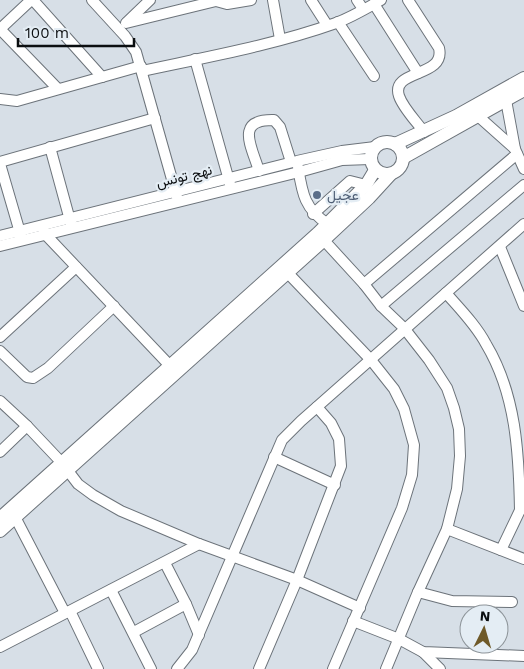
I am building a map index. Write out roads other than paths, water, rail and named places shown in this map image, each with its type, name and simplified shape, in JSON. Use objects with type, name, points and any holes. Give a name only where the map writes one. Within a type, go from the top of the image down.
[{"type":"main road","points":[[321,237],[328,224],[366,185],[373,159],[382,142],[395,144],[424,132],[524,78]]},
{"type":"main road","points":[[403,158],[524,90]]},
{"type":"main road","points":[[0,531],[13,514],[65,466],[284,269],[369,198],[401,166],[403,158],[401,150],[395,144]]},
{"type":"main road","points":[[373,159],[383,174],[391,174]]},
{"type":"main road","points":[[0,518],[13,514]]},
{"type":"street","points":[[58,90],[0,29],[32,0],[102,77]]},
{"type":"street","points":[[92,0],[122,26],[142,69],[177,197]]},
{"type":"street","points":[[122,26],[150,0]]},
{"type":"street","points":[[122,26],[216,1],[227,4],[251,0]]},
{"type":"street","points":[[273,0],[280,39]]},
{"type":"street","points":[[311,0],[327,25]]},
{"type":"street","points":[[408,0],[439,48],[440,55],[439,60],[434,66],[401,82],[399,86],[399,95],[424,132]]},
{"type":"street","points":[[1,98],[17,101],[102,77],[195,60],[280,39],[338,22],[360,5],[377,2],[418,73]]},
{"type":"street","points":[[338,22],[374,76]]},
{"type":"street","points":[[195,60],[230,184]]},
{"type":"street","points":[[506,100],[516,151],[524,169]]},
{"type":"street","points":[[478,116],[516,151]]},
{"type":"street","points":[[21,235],[0,164],[50,147],[155,118]]},
{"type":"street","points":[[259,171],[248,136],[249,129],[255,123],[274,120],[280,127],[299,172],[302,194],[313,214],[328,224]]},
{"type":"street","points":[[50,147],[70,223]]},
{"type":"street","name":"نهج تونس","points":[[230,184],[259,171],[294,161],[342,151],[373,159]]},
{"type":"street","points":[[364,284],[516,151]]},
{"type":"street","name":"نهج تونس","points":[[0,236],[21,235],[44,230],[230,184],[299,172],[342,160],[373,159]]},
{"type":"street","points":[[313,214],[350,181],[366,185]]},
{"type":"street","points":[[381,306],[524,185]]},
{"type":"street","points":[[177,669],[188,655],[199,635],[282,440],[404,328],[500,247],[524,224]]},
{"type":"street","points":[[44,230],[76,267],[173,369]]},
{"type":"street","name":"نهج تونس","points":[[0,246],[21,235]]},
{"type":"street","points":[[321,237],[364,284],[381,306],[404,328],[429,360],[447,388],[459,429],[460,456],[457,489],[447,528],[386,669]]},
{"type":"street","points":[[500,247],[524,306]]},
{"type":"street","points":[[0,337],[76,267]]},
{"type":"street","points":[[284,269],[371,360],[394,389],[404,410],[414,445],[412,475],[402,508],[333,669]]},
{"type":"street","points":[[446,293],[486,343],[506,392],[515,429],[522,472],[522,507],[501,550]]},
{"type":"street","points":[[0,351],[27,378],[33,378],[48,368],[114,306]]},
{"type":"street","points":[[0,401],[65,466],[78,484],[93,495],[121,511],[199,544],[297,580],[360,608]]},
{"type":"street","points":[[259,669],[297,580],[341,466],[339,439],[330,423],[317,407]]},
{"type":"street","points":[[0,452],[27,426]]},
{"type":"street","points":[[274,457],[335,485]]},
{"type":"street","points":[[13,514],[98,669]]},
{"type":"street","points":[[447,528],[524,559]]},
{"type":"street","points":[[0,647],[199,544]]},
{"type":"street","points":[[165,562],[199,635]]},
{"type":"street","points":[[112,590],[151,669]]},
{"type":"street","points":[[418,592],[452,601],[512,602]]},
{"type":"street","points":[[134,632],[186,604]]},
{"type":"street","points":[[353,621],[399,639],[422,652],[440,669]]},
{"type":"street","points":[[422,652],[524,656]]},
{"type":"place","name":"عجيل","points":[[317,195]]}]
